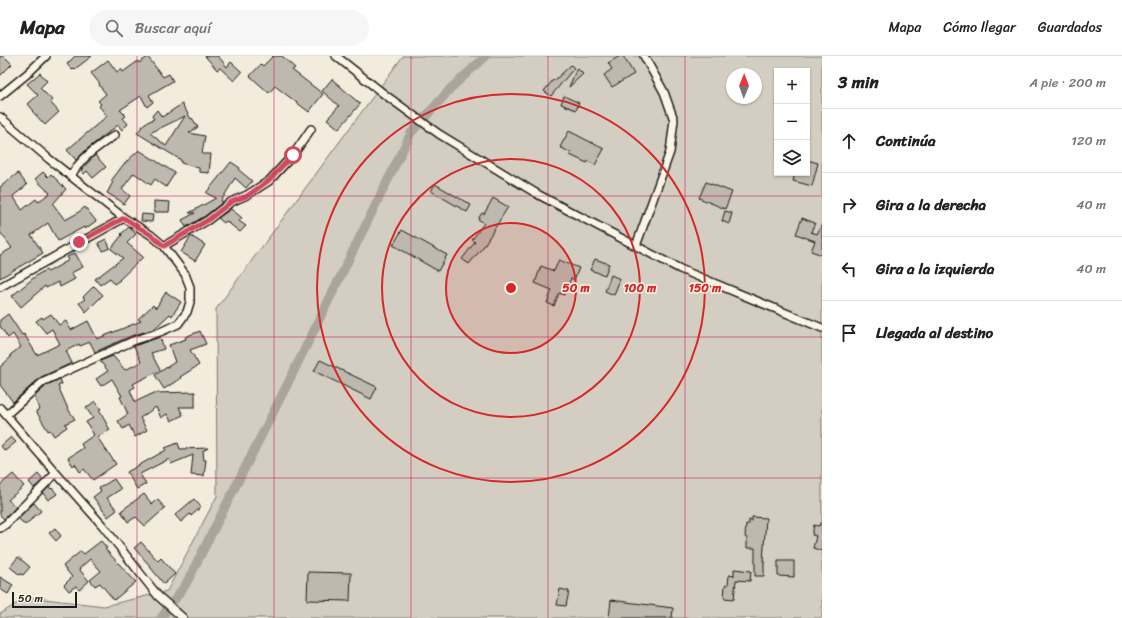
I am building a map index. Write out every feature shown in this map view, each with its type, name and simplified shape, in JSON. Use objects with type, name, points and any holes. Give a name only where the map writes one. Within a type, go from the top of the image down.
[{"type":"street","points":[[0,96],[46,56]]},
{"type":"street","points":[[336,56],[384,94],[439,134],[539,195],[680,269],[822,328]]},
{"type":"street","points":[[636,246],[670,152],[674,120],[664,92],[644,56]]},
{"type":"street","points":[[0,117],[124,218],[151,235],[164,246],[186,274],[190,287],[190,302],[187,312],[178,324],[160,332],[132,341],[52,377],[44,382],[6,415]]},
{"type":"street","points":[[164,246],[208,220],[231,202],[247,196],[268,181],[293,155],[311,129]]},
{"type":"street","points":[[71,176],[76,166],[89,154],[115,135]]},
{"type":"street","points":[[0,287],[124,218]]},
{"type":"street","points":[[0,408],[103,526],[158,596],[181,618]]},
{"type":"street","points":[[0,528],[6,524],[56,473]]},
{"type":"shaded area","points":[[403,56],[822,56],[822,618],[0,618],[0,614],[27,597],[104,606],[167,591],[217,496],[216,309]]},
{"type":"building","points":[[0,56],[4,56],[12,64],[0,76]]},
{"type":"building","points":[[75,56],[92,56],[72,70],[67,64]]},
{"type":"building","points":[[205,56],[218,56],[227,67],[231,62],[242,72],[234,81],[220,68],[217,70]]},
{"type":"building","points":[[273,56],[282,56],[295,68],[292,70],[323,94],[309,112],[275,86],[269,93],[250,76],[261,64],[263,66]]},
{"type":"building","points":[[620,56],[623,56],[634,74],[612,87],[604,75],[612,69],[608,63]]},
{"type":"building","points":[[148,57],[163,77],[169,74],[173,81],[149,95],[153,102],[147,107],[141,96],[120,110],[126,116],[123,118],[128,124],[122,130],[118,125],[87,149],[76,160],[67,150],[107,116],[99,106],[101,104],[98,101],[106,94],[91,73],[108,60],[117,72],[121,69],[123,72],[138,61],[139,63]]},
{"type":"building","points":[[571,65],[574,68],[551,96],[544,91],[553,80],[554,81]]},
{"type":"building","points":[[577,68],[583,74],[569,87]]},
{"type":"building","points":[[40,73],[47,81],[40,88],[52,100],[50,102],[59,112],[45,125],[32,111],[33,110],[28,104],[38,95],[27,84]]},
{"type":"building","points":[[332,79],[360,104],[339,129],[327,119],[339,106],[322,91]]},
{"type":"building","points":[[564,96],[579,103],[576,110],[561,104]]},
{"type":"building","points":[[182,104],[198,127],[189,133],[205,136],[202,154],[211,154],[209,173],[199,172],[199,168],[181,163],[181,160],[137,133],[145,123],[154,119],[152,116],[157,110],[162,117]],"holes":[[[185,116],[166,146],[150,133]]]},
{"type":"building","points":[[569,131],[604,149],[595,165],[570,155],[571,153],[560,147]]},
{"type":"building","points":[[139,150],[175,173],[166,187],[155,179],[151,185],[134,173],[122,189],[130,196],[124,204],[107,193],[113,182],[111,181],[123,165]]},
{"type":"building","points":[[95,155],[106,167],[93,178],[87,171],[84,174],[81,170]]},
{"type":"building","points":[[810,161],[818,163],[812,186],[793,181],[794,176],[810,176]]},
{"type":"building","points":[[231,162],[240,168],[239,170],[252,181],[246,188],[235,178],[221,201],[223,202],[205,216],[186,227],[182,220],[195,213],[189,213],[216,198],[206,193]]},
{"type":"building","points":[[43,172],[48,177],[51,174],[66,189],[53,204],[65,220],[85,207],[96,221],[85,229],[84,227],[58,241],[48,223],[31,235],[43,253],[0,278],[0,255],[12,248],[0,232],[0,187],[18,173],[27,185],[13,196],[22,210],[36,199],[38,202],[50,193],[35,179]]},
{"type":"building","points":[[706,182],[732,192],[725,209],[699,198]]},
{"type":"building","points":[[435,184],[471,205],[467,212],[431,191]]},
{"type":"building","points":[[493,198],[508,207],[483,247],[469,264],[462,259],[475,242],[472,240],[484,223],[478,219],[482,213],[484,214]]},
{"type":"building","points":[[154,201],[170,202],[169,212],[154,212]]},
{"type":"building","points":[[231,209],[242,218],[239,221],[246,226],[240,232],[226,221],[224,223],[218,218]]},
{"type":"building","points":[[725,211],[732,213],[729,224],[722,221]]},
{"type":"building","points":[[142,214],[153,215],[152,222],[141,221]]},
{"type":"building","points":[[802,218],[815,223],[811,232],[817,234],[822,224],[822,255],[811,251],[815,241],[796,234]]},
{"type":"building","points":[[129,227],[136,234],[127,243],[143,257],[114,284],[110,278],[100,285],[95,279],[123,258],[111,249],[122,235],[121,234]]},
{"type":"building","points":[[402,230],[447,255],[438,271],[393,245]]},
{"type":"building","points":[[191,236],[205,245],[195,261],[181,252]]},
{"type":"building","points":[[106,239],[110,248],[103,251],[98,243]]},
{"type":"building","points":[[75,253],[83,267],[71,273],[75,279],[60,287],[58,282],[46,288],[45,286],[21,307],[12,296],[37,275],[46,270],[48,272],[69,260],[67,257]]},
{"type":"building","points":[[595,259],[609,264],[605,275],[590,270]]},
{"type":"building","points":[[559,260],[579,268],[574,280],[571,278],[564,295],[559,293],[554,306],[547,303],[552,290],[535,283],[541,266],[554,271]]},
{"type":"building","points":[[611,275],[620,279],[614,295],[605,291]]},
{"type":"building","points":[[94,286],[103,295],[86,312],[79,303],[85,299],[83,297]]},
{"type":"building","points":[[166,292],[181,302],[172,316],[170,314],[154,329],[131,336],[95,352],[90,342],[80,346],[79,344],[66,351],[72,363],[41,377],[13,402],[0,385],[0,367],[11,357],[10,355],[21,347],[13,334],[8,338],[0,326],[0,320],[8,314],[22,335],[24,334],[37,355],[60,344],[52,329],[46,333],[36,321],[42,317],[43,319],[51,314],[59,325],[66,321],[71,330],[88,321],[97,339],[141,321],[138,319],[153,305],[156,308]]},
{"type":"building","points":[[200,331],[206,344],[190,350],[199,365],[164,389],[155,375],[175,362],[169,345],[186,339],[185,337]]},
{"type":"building","points":[[160,337],[164,349],[151,353],[160,370],[133,384],[135,387],[130,390],[135,402],[154,393],[195,392],[195,407],[179,407],[183,415],[171,421],[167,414],[161,418],[156,407],[140,418],[147,430],[135,437],[129,425],[123,429],[118,421],[128,414],[120,397],[122,396],[112,379],[101,386],[96,379],[108,371],[100,361],[113,356],[125,370],[141,362],[134,346]]},
{"type":"building","points":[[320,360],[377,387],[371,399],[314,371]]},
{"type":"building","points":[[60,379],[62,384],[58,386],[68,409],[75,419],[65,424],[67,427],[54,436],[50,430],[48,431],[36,411],[40,409],[34,397],[47,385]]},
{"type":"building","points":[[95,401],[101,409],[99,410],[110,430],[97,437],[116,464],[93,480],[84,469],[80,472],[75,464],[73,466],[68,458],[83,448],[81,444],[94,435],[86,422],[93,418],[86,408]]},
{"type":"building","points":[[11,437],[16,442],[5,451],[1,446]]},
{"type":"building","points":[[178,443],[180,449],[208,448],[203,451],[204,460],[206,460],[204,476],[191,475],[193,455],[171,464],[169,459],[140,474],[146,484],[137,489],[127,472],[166,450],[165,448]]},
{"type":"building","points":[[13,474],[24,486],[8,500],[16,507],[4,519],[0,515],[0,485]]},
{"type":"building","points":[[38,474],[43,480],[34,488],[29,482]]},
{"type":"building","points":[[114,479],[121,489],[107,498],[117,510],[108,517],[93,497],[101,491],[99,488]]},
{"type":"building","points":[[49,487],[51,489],[52,488],[57,494],[48,500],[43,493]]},
{"type":"building","points":[[144,494],[152,504],[157,499],[165,508],[145,526],[136,517],[128,522],[121,511]]},
{"type":"building","points":[[194,499],[201,507],[181,522],[175,515]]},
{"type":"building","points":[[34,503],[41,511],[25,525],[18,518]]},
{"type":"building","points":[[752,517],[766,518],[763,561],[764,576],[755,576],[755,548],[747,548],[747,538],[745,537],[746,524],[749,524],[749,520],[752,521]]},
{"type":"building","points":[[820,523],[822,523],[822,551],[813,548],[816,536],[812,535],[814,525],[819,526]]},
{"type":"building","points":[[55,528],[61,536],[56,541],[49,533]]},
{"type":"building","points":[[101,541],[107,548],[105,549],[136,582],[114,600],[100,583],[95,586],[90,580],[101,571],[90,559],[79,569],[89,581],[79,590],[76,586],[69,591],[64,585],[72,577],[63,566],[81,551],[84,554]]},
{"type":"building","points":[[141,542],[158,561],[161,558],[175,574],[164,584],[134,548]]},
{"type":"building","points":[[18,557],[30,567],[23,575],[20,575],[10,567]]},
{"type":"building","points":[[778,561],[794,561],[794,577],[778,576]]},
{"type":"building","points":[[734,569],[751,571],[750,581],[736,580],[734,599],[724,598],[725,585],[728,585],[729,575],[734,576]]},
{"type":"building","points":[[308,572],[351,573],[350,601],[307,600]]},
{"type":"building","points":[[0,577],[13,585],[8,594],[0,589]]},
{"type":"building","points":[[560,589],[569,591],[566,606],[557,605]]},
{"type":"building","points":[[611,600],[673,608],[672,618],[609,618]]},
{"type":"waterway","points":[[161,618],[186,584],[288,383],[411,133],[451,88],[486,56]]},
{"type":"route","points":[[79,242],[124,218],[151,235],[164,246],[208,220],[231,202],[247,196],[268,181],[293,155]]}]
